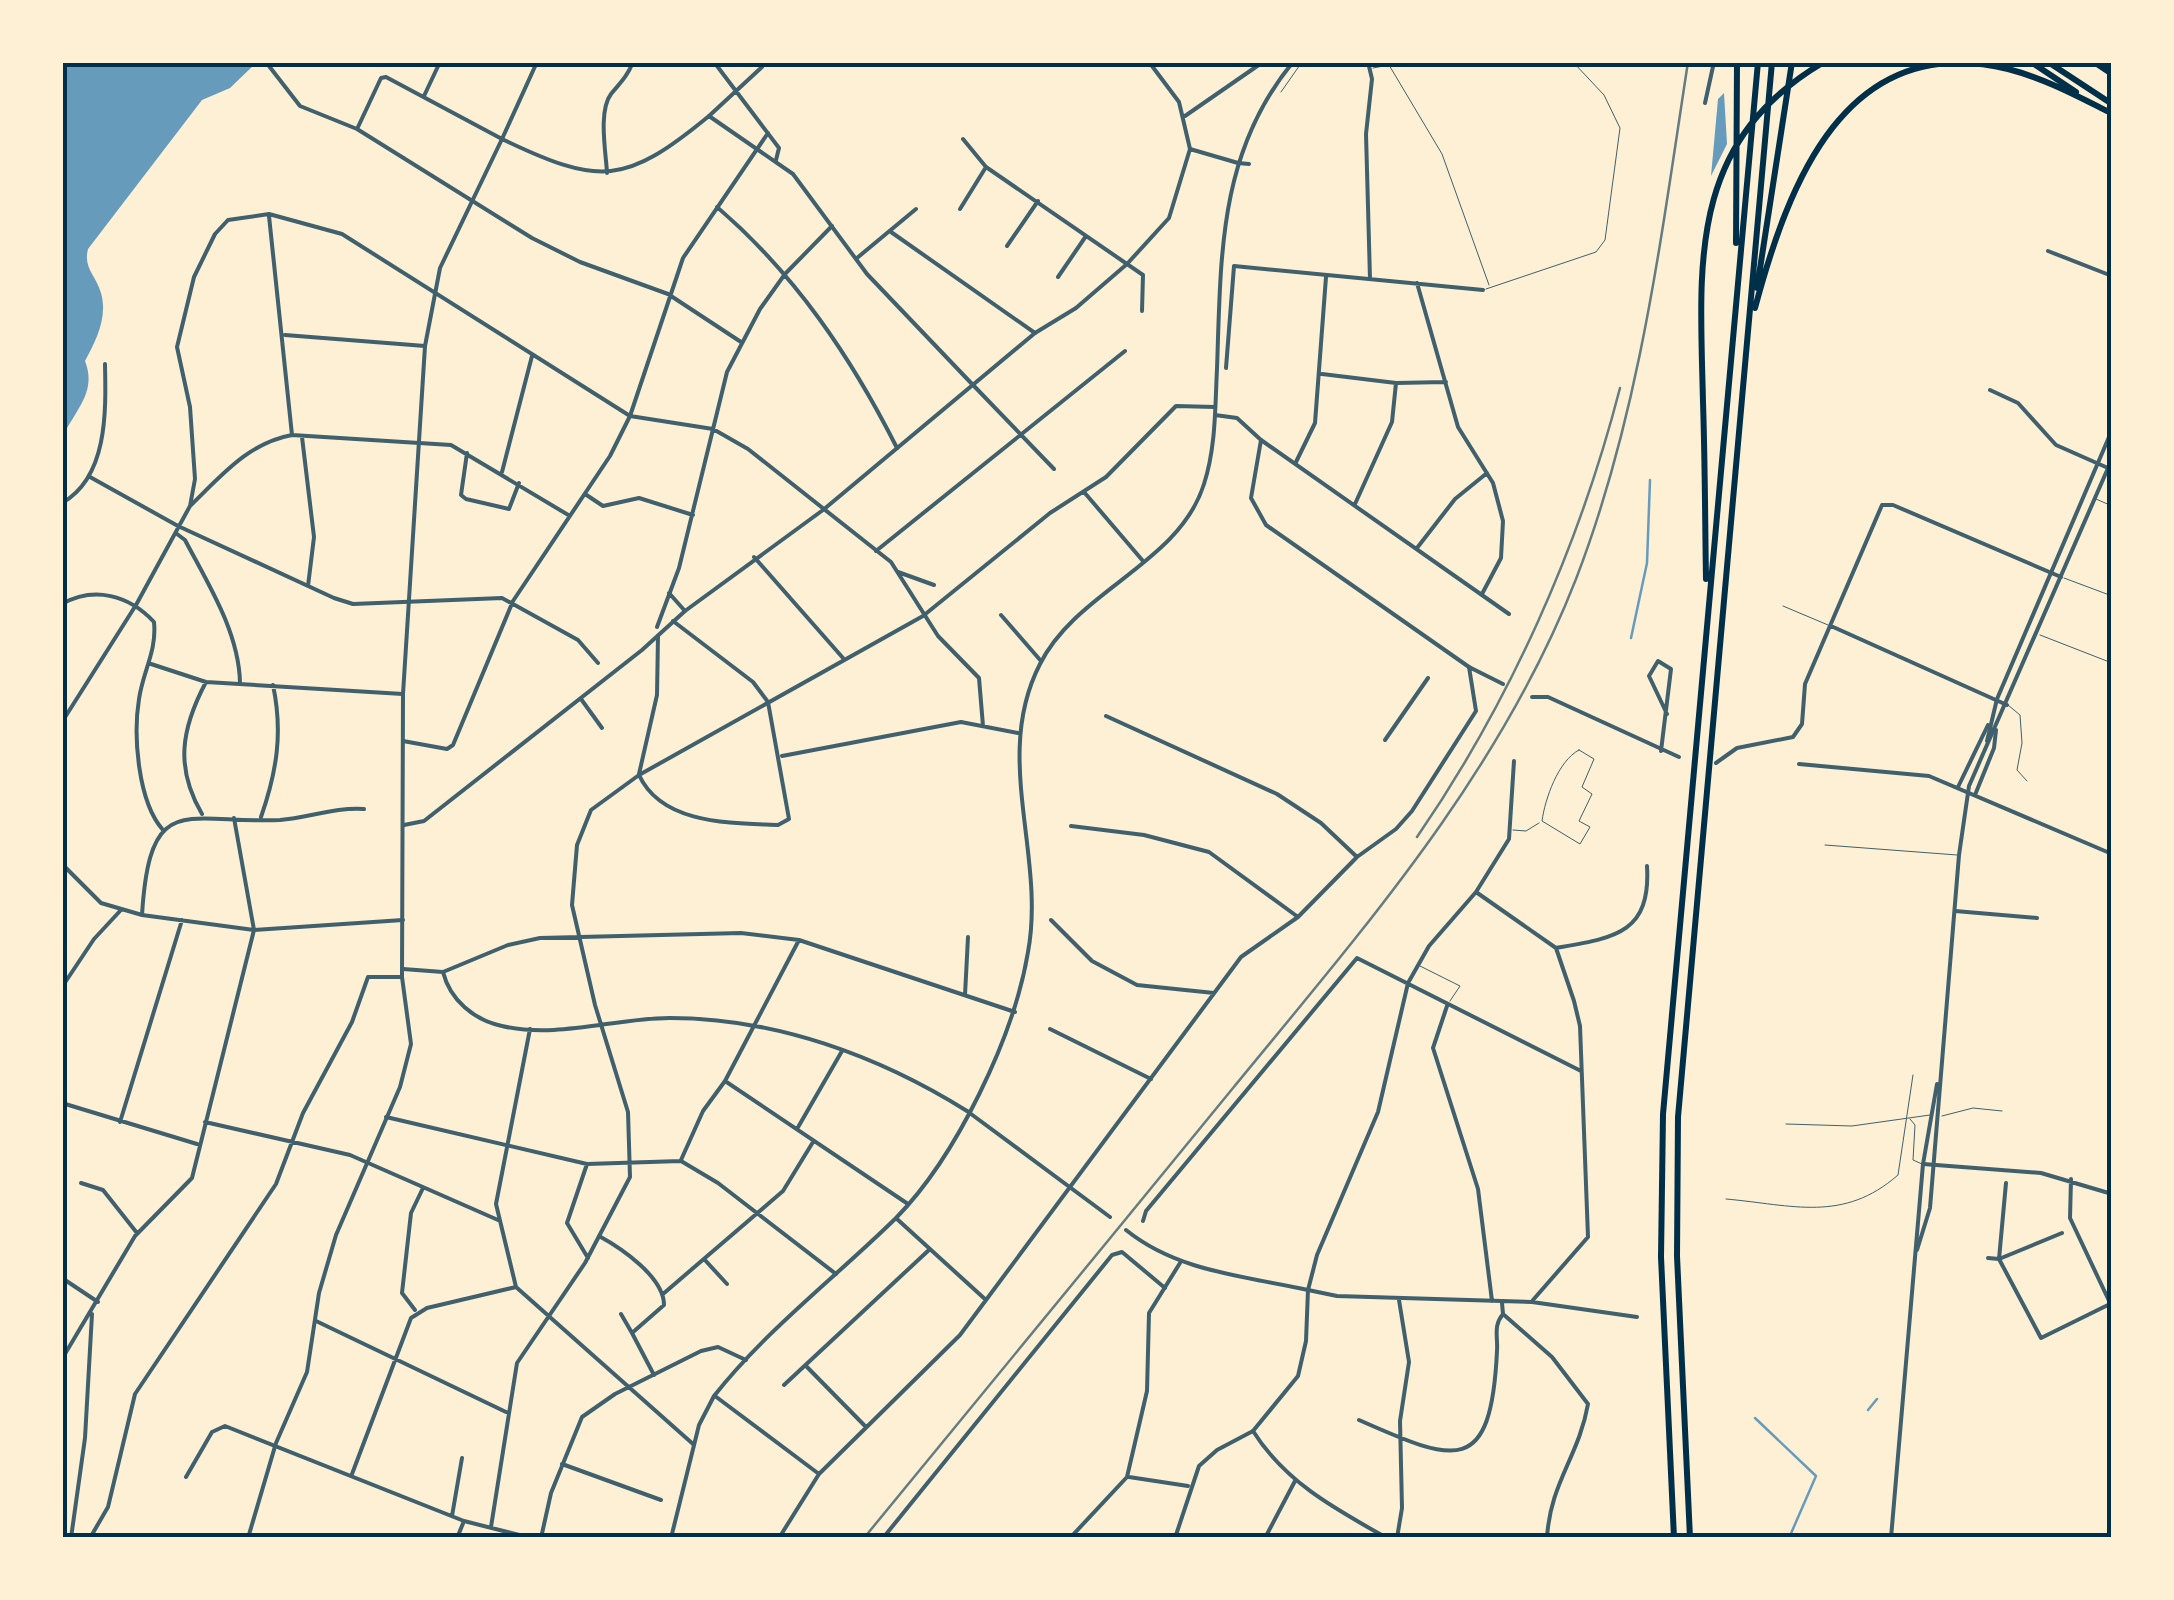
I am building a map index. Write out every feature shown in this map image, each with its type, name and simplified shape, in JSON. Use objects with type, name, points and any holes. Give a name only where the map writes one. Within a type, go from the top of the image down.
[{"type":"highway","points":[[1737,62],[1737,274]]},
{"type":"highway","points":[[1674,1538],[1661,1156],[1758,62]]},
{"type":"highway","points":[[1690,1538],[1677,1256],[1678,1117],[1772,62]]},
{"type":"highway","points":[[1740,415],[1764,221],[1792,62]]},
{"type":"highway","points":[[2031,62],[2110,110]]},
{"type":"highway","points":[[2048,62],[2110,110]]},
{"type":"highway","points":[[2094,62],[2112,74]]},
{"type":"highway","points":[[1706,616],[1698,277],[1716,193],[1738,146],[1762,114],[1821,64]]},
{"type":"highway","points":[[1754,308],[1780,219],[1809,157],[1840,116],[1872,91],[1926,69],[1980,65],[2026,74],[2110,110]]},
{"type":"street","points":[[424,96],[440,62]]},
{"type":"street","points":[[248,1538],[276,1443],[307,1372],[336,1235],[386,1118],[410,1044],[402,977],[403,694],[425,346],[435,289],[447,251],[537,62]]},
{"type":"street","points":[[607,173],[605,111],[609,96],[623,86],[634,62]]},
{"type":"street","points":[[714,62],[779,148],[775,160]]},
{"type":"street","points":[[404,824],[424,821],[658,636],[684,611],[824,510],[972,384],[1035,333],[1076,308],[1127,264],[1169,218],[1190,149],[1185,116],[1171,88],[1148,62]]},
{"type":"street","points":[[1250,62],[1254,68]]},
{"type":"street","points":[[1185,116],[1264,62]]},
{"type":"street","points":[[671,1538],[694,1444],[714,1396],[746,1360],[908,1204],[967,1112],[1015,1012],[1031,919],[1018,733],[1041,662],[1073,618],[1176,531],[1199,499],[1211,455],[1220,280],[1238,162],[1257,111],[1293,62]]},
{"type":"street","points":[[1705,103],[1714,62]]},
{"type":"street","points":[[269,66],[300,106],[357,129],[471,204],[580,262],[668,294],[741,342]]},
{"type":"street","points":[[1370,66],[1366,134],[1370,279]]},
{"type":"street","points":[[357,129],[381,78],[424,96],[502,139],[578,170],[607,173],[664,153],[762,67]]},
{"type":"street","points":[[709,116],[793,174],[866,274],[1054,469]]},
{"type":"street","points":[[403,741],[448,749],[453,746],[513,601],[630,416],[683,258],[768,134]]},
{"type":"street","points":[[963,140],[986,168],[1127,264],[1145,282],[1142,310]]},
{"type":"street","points":[[1190,149],[1248,164]]},
{"type":"street","points":[[960,209],[986,168]]},
{"type":"street","points":[[1007,246],[1038,201]]},
{"type":"street","points":[[717,207],[785,274],[860,373],[897,448]]},
{"type":"street","points":[[857,258],[916,210]]},
{"type":"street","points":[[269,214],[292,435]]},
{"type":"street","points":[[190,506],[195,479],[190,406],[178,370],[180,324],[194,276],[214,234],[228,220],[269,214],[342,234],[435,289],[630,416],[713,430],[748,449],[876,550],[898,572],[923,616],[979,678],[983,726]]},
{"type":"street","points":[[658,627],[692,515],[727,372],[741,342],[785,274],[832,226]]},
{"type":"street","points":[[891,232],[1035,333]]},
{"type":"street","points":[[1058,276],[1086,236]]},
{"type":"street","points":[[2048,251],[2112,276]]},
{"type":"street","points":[[1226,368],[1234,266],[1486,289]]},
{"type":"street","points":[[1296,463],[1314,422],[1322,374],[1326,276]]},
{"type":"street","points":[[1417,283],[1458,428],[1487,473],[1503,520],[1501,558],[1482,594]]},
{"type":"street","points":[[283,334],[425,346]]},
{"type":"street","points":[[876,550],[1126,351]]},
{"type":"street","points":[[502,472],[533,354]]},
{"type":"street","points":[[62,503],[90,477],[101,446],[105,364]]},
{"type":"street","points":[[1322,374],[1396,383],[1446,382]]},
{"type":"street","points":[[1355,504],[1392,422],[1396,383]]},
{"type":"street","points":[[1990,390],[2018,403],[2056,445],[2108,468]]},
{"type":"street","points":[[491,1527],[517,1363],[588,1258],[630,1177],[632,1162],[624,1090],[602,1025],[572,905],[582,823],[590,810],[639,776],[842,658],[923,616],[1050,514],[1106,477],[1176,406],[1216,407]]},
{"type":"street","points":[[1215,416],[1237,418],[1260,440],[1509,614]]},
{"type":"street","points":[[1958,787],[2112,430]]},
{"type":"street","points":[[62,722],[136,605],[190,506],[246,454],[272,438],[292,435],[451,445],[570,516]]},
{"type":"street","points":[[302,436],[314,537],[308,586]]},
{"type":"street","points":[[1260,440],[1251,498],[1258,515],[1469,666],[1503,684]]},
{"type":"street","points":[[467,453],[461,494],[466,499],[509,509],[518,483]]},
{"type":"street","points":[[1917,1250],[1928,1222],[1963,817],[1984,749],[1996,730],[2112,460]]},
{"type":"street","points":[[1418,548],[1455,499],[1487,473]]},
{"type":"street","points":[[90,477],[178,527],[354,604],[502,598],[513,601],[578,640],[598,663]]},
{"type":"street","points":[[1084,492],[1143,561]]},
{"type":"street","points":[[584,493],[604,506],[640,498],[692,515]]},
{"type":"street","points":[[1716,763],[1737,748],[1793,737],[1802,724],[1806,684],[1882,505],[1893,505],[2061,577]]},
{"type":"street","points":[[178,527],[240,657],[240,682]]},
{"type":"street","points":[[754,557],[842,658]]},
{"type":"street","points":[[898,572],[934,585]]},
{"type":"street","points":[[670,593],[684,611]]},
{"type":"street","points":[[62,604],[88,594],[116,596],[136,605],[154,622],[150,664],[138,704],[142,786],[152,817],[163,830]]},
{"type":"street","points":[[1002,616],[1041,662]]},
{"type":"street","points":[[639,776],[659,799],[689,815],[741,824],[786,824],[781,756],[768,702],[754,682],[673,621]]},
{"type":"street","points":[[1831,626],[2007,704]]},
{"type":"street","points":[[639,776],[657,695],[658,636]]},
{"type":"street","points":[[1662,751],[1667,714],[1671,669],[1658,662],[1649,676],[1667,714]]},
{"type":"street","points":[[150,664],[206,682],[403,694]]},
{"type":"street","points":[[779,1538],[820,1474],[960,1336],[1241,957],[1298,917],[1357,857],[1412,812],[1476,710],[1469,666]]},
{"type":"street","points":[[1385,740],[1428,678]]},
{"type":"street","points":[[202,815],[186,786],[185,741],[192,708],[206,682]]},
{"type":"street","points":[[260,818],[279,751],[280,718],[273,685]]},
{"type":"street","points":[[1532,696],[1548,698],[1679,758]]},
{"type":"street","points":[[580,698],[602,728]]},
{"type":"street","points":[[1106,716],[1276,794],[1321,823],[1357,857]]},
{"type":"street","points":[[781,756],[960,722],[1018,733]]},
{"type":"street","points":[[1988,724],[1988,741]]},
{"type":"street","points":[[1975,795],[1994,748],[1996,730]]},
{"type":"street","points":[[1175,1538],[1188,1486],[1210,1455],[1253,1431],[1294,1382],[1302,1366],[1308,1290],[1317,1255],[1378,1112],[1408,982],[1417,964],[1476,892],[1504,850],[1510,830],[1514,762]]},
{"type":"street","points":[[1799,764],[1920,774],[2112,854]]},
{"type":"street","points":[[142,914],[145,868],[163,830],[202,815],[260,818],[364,809]]},
{"type":"street","points":[[62,1359],[137,1233],[187,1187],[254,930],[234,818]]},
{"type":"street","points":[[1071,826],[1144,835],[1209,852],[1298,917]]},
{"type":"street","points":[[62,864],[101,904],[142,914],[254,930],[403,920]]},
{"type":"street","points":[[1556,948],[1587,943],[1632,926],[1648,900],[1648,866]]},
{"type":"street","points":[[1476,892],[1556,948],[1580,1026],[1588,1237],[1532,1302]]},
{"type":"street","points":[[62,986],[94,939],[121,910]]},
{"type":"street","points":[[1955,911],[2037,918]]},
{"type":"street","points":[[120,1122],[182,920]]},
{"type":"street","points":[[1051,920],[1092,961],[1136,985],[1214,993]]},
{"type":"street","points":[[402,968],[443,972],[508,945],[578,935],[741,933],[799,940],[1015,1012]]},
{"type":"street","points":[[966,995],[968,936]]},
{"type":"street","points":[[681,1160],[702,1111],[725,1081],[799,940]]},
{"type":"street","points":[[1143,1221],[1350,962],[1364,958],[1447,1006],[1580,1072]]},
{"type":"street","points":[[443,972],[455,996],[483,1020],[530,1030],[668,1018],[754,1026],[842,1050],[920,1082],[1110,1217]]},
{"type":"street","points":[[90,1538],[108,1507],[135,1394],[266,1199],[352,1022],[368,977],[402,977]]},
{"type":"street","points":[[1447,1006],[1433,1048],[1478,1188],[1492,1301]]},
{"type":"street","points":[[1050,1029],[1151,1079]]},
{"type":"street","points":[[530,1030],[498,1188],[498,1220],[516,1287],[694,1444]]},
{"type":"street","points":[[796,1129],[842,1050]]},
{"type":"street","points":[[1891,1538],[1928,1115],[1940,1074]]},
{"type":"street","points":[[725,1081],[908,1204]]},
{"type":"street","points":[[62,1104],[199,1144]]},
{"type":"street","points":[[386,1118],[587,1164],[681,1160],[836,1274]]},
{"type":"street","points":[[205,1122],[364,1162],[498,1220]]},
{"type":"street","points":[[663,1294],[783,1190],[814,1140]]},
{"type":"street","points":[[587,1164],[568,1223],[588,1258]]},
{"type":"street","points":[[1923,1164],[2071,1179],[2112,1194]]},
{"type":"street","points":[[2006,1183],[1999,1259],[2041,1338],[2111,1304],[2070,1218],[2071,1179]]},
{"type":"street","points":[[81,1182],[103,1190],[137,1233]]},
{"type":"street","points":[[417,1312],[402,1292],[412,1214],[422,1188]]},
{"type":"street","points":[[896,1218],[986,1300]]},
{"type":"street","points":[[1126,1230],[1180,1263],[1308,1290],[1399,1299],[1532,1302],[1636,1316]]},
{"type":"street","points":[[1988,1258],[1999,1259],[2062,1233]]},
{"type":"street","points":[[600,1236],[630,1256],[663,1294],[664,1305],[632,1333]]},
{"type":"street","points":[[784,1385],[808,1367],[930,1249]]},
{"type":"street","points":[[883,1538],[1112,1255],[1122,1252],[1165,1288]]},
{"type":"street","points":[[704,1259],[728,1284]]},
{"type":"street","points":[[1070,1538],[1127,1477],[1147,1391],[1148,1312],[1180,1263]]},
{"type":"street","points":[[62,1278],[98,1302]]},
{"type":"street","points":[[417,1312],[516,1287]]},
{"type":"street","points":[[1397,1538],[1402,1508],[1400,1421],[1409,1362],[1399,1299]]},
{"type":"street","points":[[1502,1302],[1503,1314],[1552,1357],[1588,1404],[1573,1455],[1552,1490],[1547,1536]]},
{"type":"street","points":[[71,1538],[86,1438],[92,1312]]},
{"type":"street","points":[[352,1474],[417,1312]]},
{"type":"street","points":[[621,1314],[654,1375]]},
{"type":"street","points":[[1359,1420],[1402,1440],[1458,1453],[1479,1439],[1494,1391],[1496,1322],[1503,1314]]},
{"type":"street","points":[[316,1321],[507,1412]]},
{"type":"street","points":[[541,1538],[562,1464],[582,1417],[628,1386],[718,1347],[746,1360]]},
{"type":"street","points":[[808,1367],[866,1427]]},
{"type":"street","points":[[714,1396],[820,1474]]},
{"type":"street","points":[[186,1477],[217,1427],[276,1443],[464,1521],[531,1538]]},
{"type":"street","points":[[1253,1431],[1273,1462],[1295,1481],[1387,1538]]},
{"type":"street","points":[[452,1516],[462,1458]]},
{"type":"street","points":[[562,1464],[661,1500]]},
{"type":"street","points":[[1127,1477],[1188,1486]]},
{"type":"street","points":[[1265,1538],[1295,1481]]},
{"type":"street","points":[[457,1538],[464,1521]]},
{"type":"street","points":[[1526,1538],[1562,1538]]},
{"type":"lane","points":[[756,62],[762,67]]},
{"type":"lane","points":[[1281,92],[1302,62]]},
{"type":"lane","points":[[1370,66],[1389,65],[1442,154],[1486,289],[1596,252],[1604,240],[1620,128],[1604,95],[1574,62]]},
{"type":"lane","points":[[2084,493],[2112,506]]},
{"type":"lane","points":[[2061,577],[2112,596]]},
{"type":"lane","points":[[1784,606],[1831,626]]},
{"type":"lane","points":[[2027,629],[2112,663]]},
{"type":"lane","points":[[2007,704],[2020,715],[2022,743],[2017,770],[2027,781]]},
{"type":"lane","points":[[1510,830],[1526,831],[1542,821],[1547,799],[1569,757],[1579,750],[1590,755],[1594,760],[1582,787],[1592,794],[1578,821],[1590,827],[1580,844],[1542,821]]},
{"type":"lane","points":[[1825,845],[1958,855]]},
{"type":"lane","points":[[1417,964],[1460,986],[1447,1006]]},
{"type":"lane","points":[[1726,1199],[1820,1207],[1857,1204],[1898,1175],[1913,1075]]},
{"type":"lane","points":[[1786,1124],[1852,1126],[1972,1108],[2002,1111]]},
{"type":"lane","points":[[1907,1117],[1915,1125],[1913,1160],[1923,1164]]},
{"type":"water","points":[[63,62],[256,63],[230,88],[202,100],[88,249],[89,267],[103,302],[102,320],[85,361],[87,391],[63,436]]},
{"type":"water","points":[[1724,93],[1727,144],[1711,176],[1718,99]]},
{"type":"waterway","points":[[1631,638],[1647,563],[1650,480]]},
{"type":"waterway","points":[[1868,1410],[1877,1399]]},
{"type":"waterway","points":[[1755,1418],[1816,1476],[1789,1538]]},
{"type":"railway","points":[[864,1538],[1379,908],[1469,784],[1509,718],[1576,579],[1617,453],[1646,324],[1688,62]]},
{"type":"railway","points":[[1417,837],[1482,732],[1538,622],[1584,506],[1620,388]]}]
